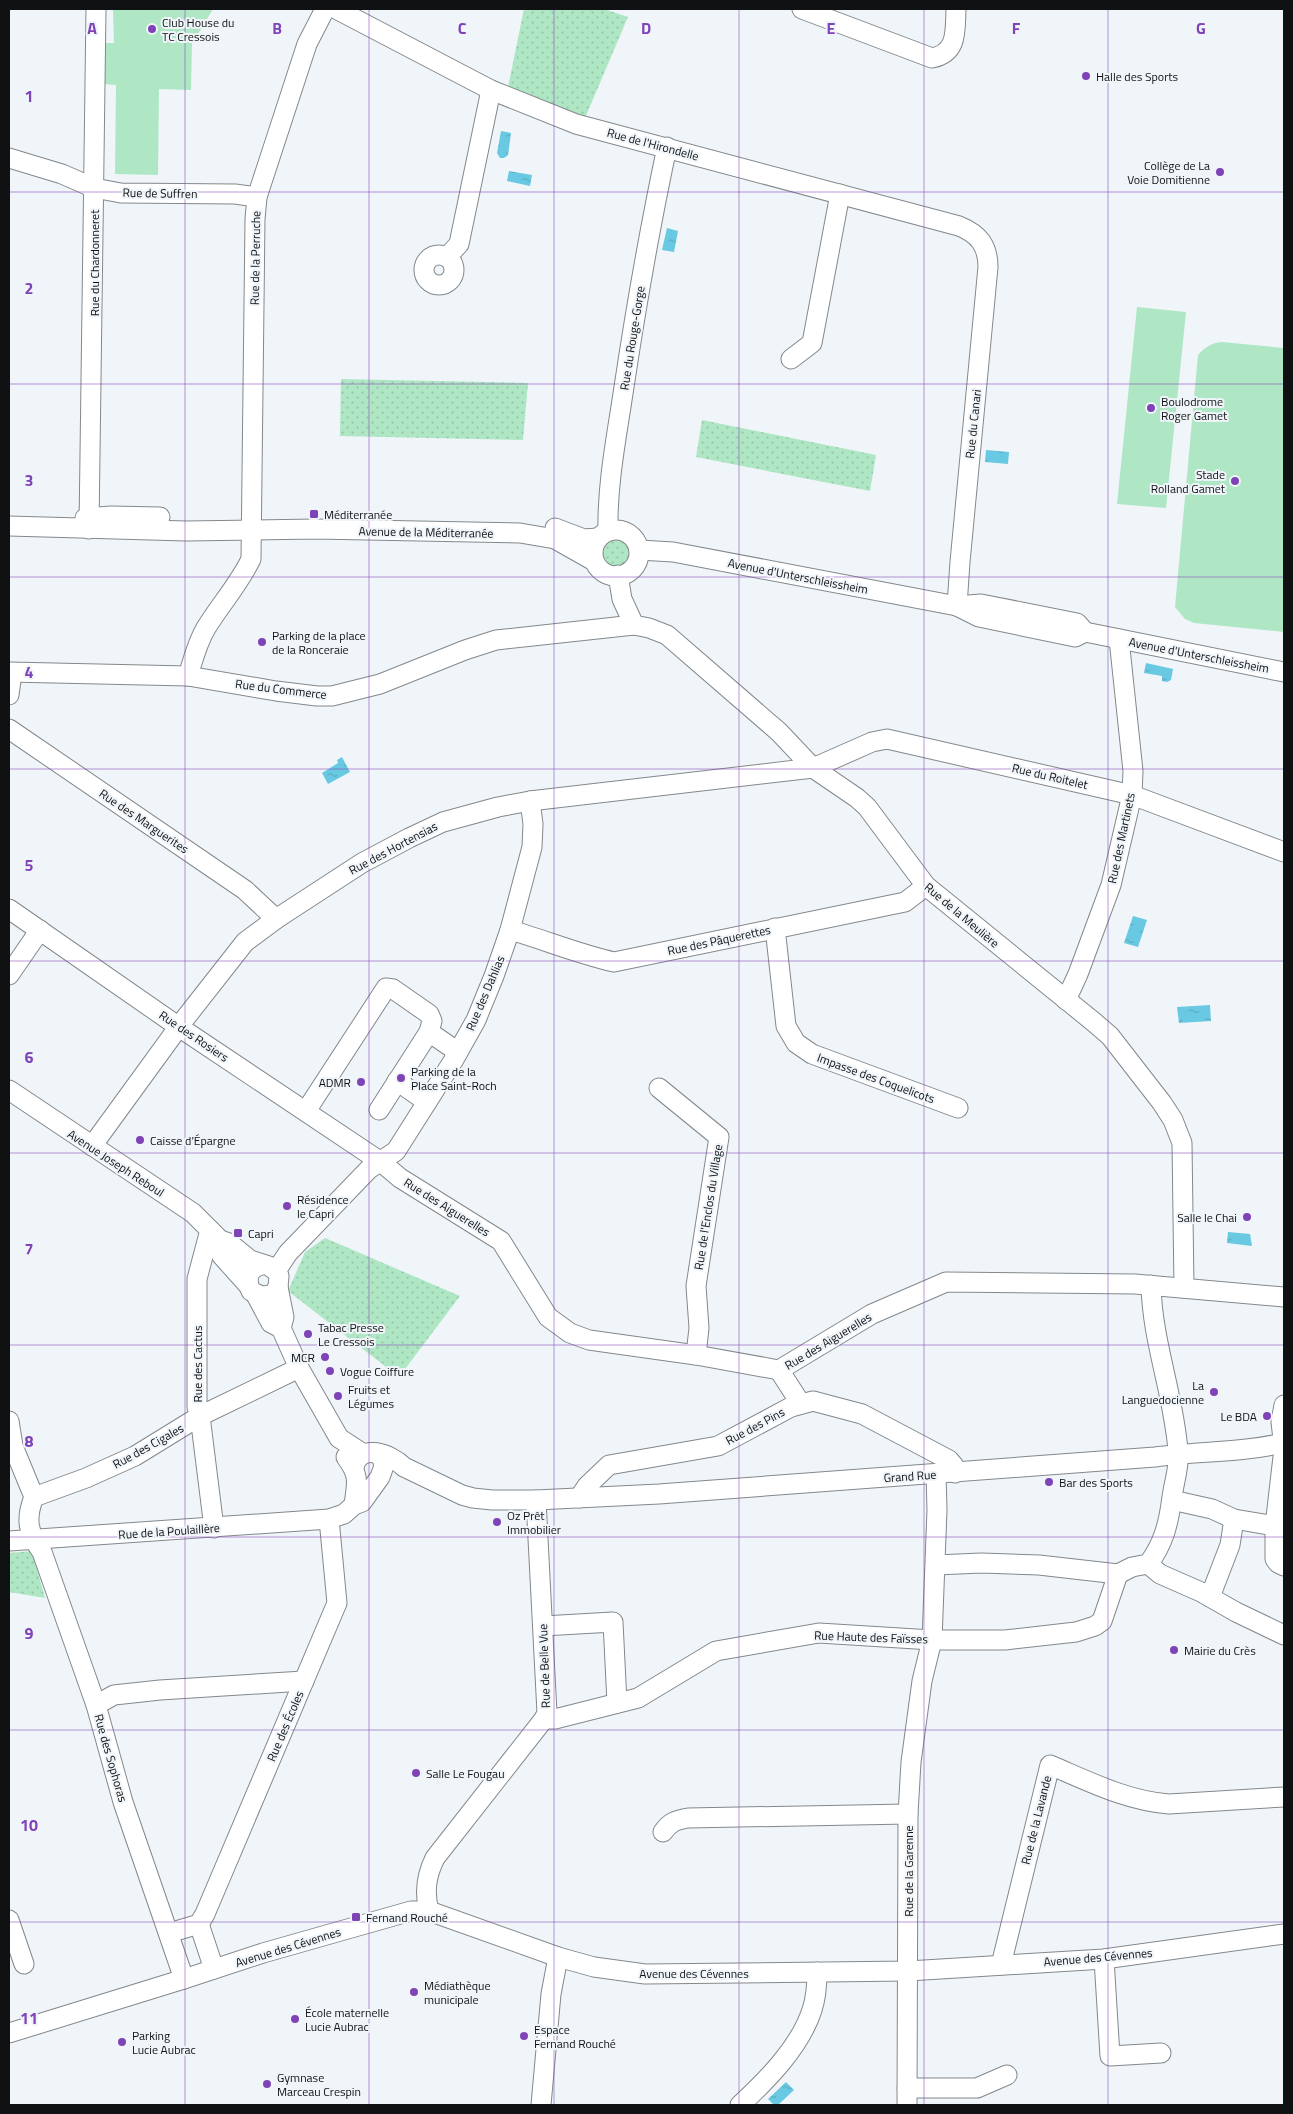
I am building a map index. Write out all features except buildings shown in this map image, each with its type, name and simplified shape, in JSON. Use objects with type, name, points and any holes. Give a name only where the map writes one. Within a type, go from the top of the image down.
[{"type":"street","name":"Rue du Chardonneret","points":[[90,523],[96,9]]},
{"type":"street","name":"Rue de la Perruche","points":[[188,676],[195,651],[205,629],[237,584],[251,559],[255,219],[257,197],[307,44],[325,9]]},
{"type":"street","name":"Rue de l'Hirondelle","points":[[336,9],[491,90],[576,124],[958,226],[970,230],[982,242]]},
{"type":"street","points":[[802,9],[932,58],[943,55],[952,45],[956,9]]},
{"type":"street","points":[[448,258],[459,244],[491,90]]},
{"type":"street","name":"Rue du Rouge-Gorge","points":[[603,534],[636,306],[666,147]]},
{"type":"street","name":"Rue de Suffren","points":[[9,158],[62,174],[94,188],[121,193],[235,194],[257,197]]},
{"type":"street","points":[[791,359],[812,343],[840,194]]},
{"type":"street","name":"Rue du Canari","points":[[957,606],[988,267],[986,249],[982,242]]},
{"type":"street","name":"Avenue de la Méditerranée","points":[[9,526],[90,523],[111,516],[315,529],[520,533],[554,539],[594,561]]},
{"type":"street","name":"Avenue de la Méditerranée","points":[[9,518],[90,523]]},
{"type":"street","name":"Avenue de la Méditerranée","points":[[252,526],[497,523],[556,529],[584,538],[603,534]]},
{"type":"street","points":[[624,531],[634,539],[638,550],[634,566],[625,574],[618,576],[604,572],[594,561],[593,549],[603,534],[624,531]]},
{"type":"street","name":"Avenue d'Unterschleissheim","points":[[638,550],[681,554],[957,606],[971,604],[991,606],[1078,623],[1085,632],[1284,672]]},
{"type":"street","points":[[618,576],[622,599],[634,625]]},
{"type":"street","name":"Rue du Commerce","points":[[10,673],[188,676],[276,691],[332,696],[380,684],[464,650],[496,640],[634,625]]},
{"type":"street","name":"Rue de la Meulière","points":[[634,625],[658,631],[676,642],[779,732],[813,768],[857,798],[867,807],[926,886],[1110,1036],[1162,1103],[1182,1143],[1184,1288]]},
{"type":"street","name":"Rue des Martinets","points":[[1066,1000],[1078,974],[1111,885],[1132,795],[1132,771],[1119,639]]},
{"type":"street","points":[[9,695],[10,673]]},
{"type":"street","name":"Rue des Marguerites","points":[[9,729],[245,890],[276,919]]},
{"type":"street","name":"Rue du Roitelet","points":[[813,768],[872,742],[887,739],[1132,795],[1246,836],[1284,852]]},
{"type":"street","name":"Rue des Hortensias","points":[[92,1146],[179,1027],[245,942],[362,862],[444,822],[498,807],[530,801],[813,768]]},
{"type":"street","name":"Rue des Dahlias","points":[[252,1290],[250,1272],[256,1266],[272,1274],[299,1241],[369,1169],[396,1151],[458,1052],[494,976],[510,930],[532,847],[533,824],[530,801]]},
{"type":"street","name":"Rue des Pâquerettes","points":[[510,930],[540,938],[581,954],[614,962],[905,902],[926,886]]},
{"type":"street","name":"Rue des Rosiers","points":[[9,909],[179,1027],[381,1162]]},
{"type":"street","name":"Impasse des Coquelicots","points":[[775,928],[786,1026],[796,1043],[812,1054],[958,1108]]},
{"type":"street","points":[[9,975],[40,930]]},
{"type":"street","points":[[306,1111],[386,988],[393,989],[429,1014],[432,1021],[429,1032],[379,1110]]},
{"type":"street","points":[[429,1032],[458,1052]]},
{"type":"street","points":[[397,1081],[427,1102]]},
{"type":"street","name":"Rue de l'Enclos du Village","points":[[659,1088],[719,1137],[696,1286],[699,1328],[696,1355]]},
{"type":"street","name":"Avenue Joseph Reboul","points":[[9,1090],[193,1213],[215,1235],[272,1274]]},
{"type":"street","name":"Rue des Aiguerelles","points":[[381,1162],[400,1178],[501,1241],[548,1317],[570,1333],[589,1340],[696,1355],[779,1370],[872,1314],[946,1282],[1068,1282],[1184,1288],[1284,1297]]},
{"type":"street","name":"Avenue Joseph Reboul","points":[[215,1235],[218,1249],[222,1256],[252,1290],[271,1323],[281,1328]]},
{"type":"street","name":"Rue des Cactus","points":[[214,1528],[200,1416],[197,1407],[197,1279],[215,1235]]},
{"type":"street","points":[[252,1290],[269,1296],[272,1274]]},
{"type":"street","points":[[272,1274],[284,1317],[281,1328],[299,1368],[340,1438],[339,1446],[362,1462],[368,1482],[404,1467]]},
{"type":"street","name":"Rue Haute des Faïsses","points":[[544,1719],[555,1719],[638,1698],[716,1651],[818,1633],[932,1640],[1005,1640],[1076,1632],[1095,1626],[1102,1621],[1133,1568],[1158,1549],[1164,1534],[1172,1500],[1179,1454],[1172,1404],[1155,1327],[1151,1286]]},
{"type":"street","name":"Rue des Cigales","points":[[34,1497],[86,1478],[135,1456],[200,1416],[299,1368]]},
{"type":"street","points":[[779,1370],[801,1404]]},
{"type":"street","name":"Rue des Pins","points":[[579,1498],[587,1486],[609,1465],[718,1446],[791,1407],[813,1402],[862,1414],[949,1460],[954,1466],[955,1473]]},
{"type":"street","points":[[1284,1406],[1281,1422],[1283,1454],[1275,1526],[1275,1559],[1284,1566]]},
{"type":"street","points":[[9,1421],[12,1446],[34,1497],[28,1511],[28,1520],[33,1539]]},
{"type":"street","name":"Grand Rue","points":[[362,1462],[398,1461],[404,1467],[473,1498],[536,1500],[659,1494],[955,1473],[1155,1458],[1179,1454],[1254,1450],[1283,1454]]},
{"type":"street","points":[[329,1519],[344,1514],[354,1504],[362,1502],[381,1475],[384,1466],[382,1458],[362,1462]]},
{"type":"street","points":[[354,1504],[362,1462]]},
{"type":"street","name":"Rue de la Garenne","points":[[907,2097],[908,1814],[911,1762],[919,1700],[926,1657],[932,1640],[936,1565],[936,1474]]},
{"type":"street","name":"Rue de Belle Vue","points":[[429,1912],[426,1898],[426,1880],[435,1858],[544,1719],[547,1707],[536,1500]]},
{"type":"street","points":[[1172,1500],[1212,1508],[1234,1519],[1275,1526]]},
{"type":"street","name":"Rue de la Poulaillère","points":[[9,1540],[329,1519]]},
{"type":"street","name":"Rue des Écoles","points":[[199,1924],[234,1848],[337,1603],[329,1519]]},
{"type":"street","points":[[1210,1597],[1230,1545],[1234,1519]]},
{"type":"street","name":"Rue des Sophoras","points":[[33,1539],[42,1552],[96,1705],[123,1802],[184,1979]]},
{"type":"street","points":[[936,1565],[981,1563],[1133,1568],[1160,1574],[1284,1635]]},
{"type":"street","points":[[543,1626],[613,1622],[617,1703]]},
{"type":"street","points":[[96,1705],[114,1695],[160,1690],[304,1681]]},
{"type":"street","name":"Rue de la Lavande","points":[[1001,1965],[1050,1765],[1099,1786],[1153,1803],[1169,1804],[1284,1796]]},
{"type":"street","points":[[663,1832],[669,1824],[676,1820],[688,1818],[908,1814]]},
{"type":"street","name":"Avenue des Cévennes","points":[[9,2033],[214,1970],[263,1952],[412,1911],[429,1912],[558,1957],[594,1967],[645,1974],[908,1970],[1104,1959],[1284,1934]]},
{"type":"street","points":[[9,1920],[24,1964]]},
{"type":"street","points":[[169,1933],[199,1924],[214,1970]]},
{"type":"street","points":[[541,2105],[551,1994],[558,1957]]},
{"type":"street","points":[[1104,1959],[1110,2056],[1161,2053]]},
{"type":"street","points":[[740,2105],[778,2066],[806,2025],[815,1998],[817,1972]]},
{"type":"street","points":[[907,2097],[977,2088],[1008,2074]]},
{"type":"green space","points":[[113,9],[213,9],[192,44],[191,90],[159,89],[158,175],[115,174],[116,85],[104,84],[105,43],[114,43]]},
{"type":"green space","points":[[524,9],[604,9],[628,17],[585,118],[508,87]]},
{"type":"green space","name":"Boulodrome Roger Gamet","points":[[1137,307],[1186,312],[1166,508],[1117,504]]},
{"type":"green space","name":"Stade Rolland Gamet","points":[[1222,342],[1284,348],[1284,632],[1194,623],[1185,619],[1175,607],[1198,355],[1208,346]]},
{"type":"green space","points":[[341,379],[528,383],[523,440],[340,436]]},
{"type":"green space","points":[[702,420],[876,455],[870,491],[696,457]]},
{"type":"green space","points":[[616,540],[625,544],[629,553],[625,562],[616,566],[607,562],[603,553],[607,544]]},
{"type":"green space","points":[[325,1238],[460,1296],[399,1377],[288,1291],[305,1252]]},
{"type":"green space","points":[[32,1551],[45,1598],[9,1592],[9,1553]]},
{"type":"water","points":[[501,131],[511,133],[508,155],[504,158],[500,158],[497,153]]},
{"type":"water","points":[[509,171],[532,175],[530,186],[507,181]]},
{"type":"water","points":[[667,228],[678,231],[674,252],[662,250]]},
{"type":"water","points":[[986,450],[1009,452],[1008,464],[985,462]]},
{"type":"water","points":[[1146,663],[1173,669],[1171,680],[1167,682],[1162,681],[1162,676],[1144,673]]},
{"type":"water","points":[[342,757],[350,772],[328,784],[322,773],[338,763],[337,760]]},
{"type":"water","points":[[1133,916],[1147,920],[1138,947],[1124,943]]},
{"type":"water","points":[[1210,1005],[1211,1021],[1179,1023],[1177,1007]]},
{"type":"water","points":[[1228,1232],[1250,1234],[1252,1246],[1227,1243]]},
{"type":"water","points":[[786,2082],[794,2090],[778,2105],[774,2105],[768,2099]]},
{"type":"place","name":"Club House du TC Cressois","points":[[152,29]]},
{"type":"place","name":"Halle des Sports","points":[[1086,76]]},
{"type":"place","name":"Collège de La Voie Domitienne","points":[[1220,172]]},
{"type":"place","name":"Boulodrome Roger Gamet","points":[[1151,408]]},
{"type":"place","name":"Stade Rolland Gamet","points":[[1235,481]]},
{"type":"place","name":"Méditerranée","points":[[314,514]]},
{"type":"place","name":"Parking de la place de la Ronceraie","points":[[262,642]]},
{"type":"place","name":"Parking de la Place Saint-Roch","points":[[401,1078]]},
{"type":"place","name":"ADMR","points":[[361,1082]]},
{"type":"place","name":"Caisse d'Épargne","points":[[140,1140]]},
{"type":"place","name":"Résidence le Capri","points":[[287,1206]]},
{"type":"place","name":"Salle le Chai","points":[[1247,1217]]},
{"type":"place","name":"Capri","points":[[238,1233]]},
{"type":"place","name":"Tabac Presse Le Cressois","points":[[308,1334]]},
{"type":"place","name":"MCR","points":[[325,1357]]},
{"type":"place","name":"Vogue Coiffure","points":[[330,1371]]},
{"type":"place","name":"La Languedocienne","points":[[1214,1392]]},
{"type":"place","name":"Fruits et Légumes","points":[[338,1396]]},
{"type":"place","name":"Le BDA","points":[[1267,1416]]},
{"type":"place","name":"Bar des Sports","points":[[1049,1482]]},
{"type":"place","name":"Oz Prêt Immobilier","points":[[497,1522]]},
{"type":"place","name":"Mairie du Crès","points":[[1174,1650]]},
{"type":"place","name":"Salle Le Fougau","points":[[416,1773]]},
{"type":"place","name":"Fernand Rouché","points":[[356,1917]]},
{"type":"place","name":"Médiathèque municipale","points":[[414,1992]]},
{"type":"place","name":"École maternelle Lucie Aubrac","points":[[295,2019]]},
{"type":"place","name":"Espace Fernand Rouché","points":[[524,2036]]},
{"type":"place","name":"Parking Lucie Aubrac","points":[[122,2042]]},
{"type":"place","name":"Gymnase Marceau Crespin","points":[[267,2084]]}]
